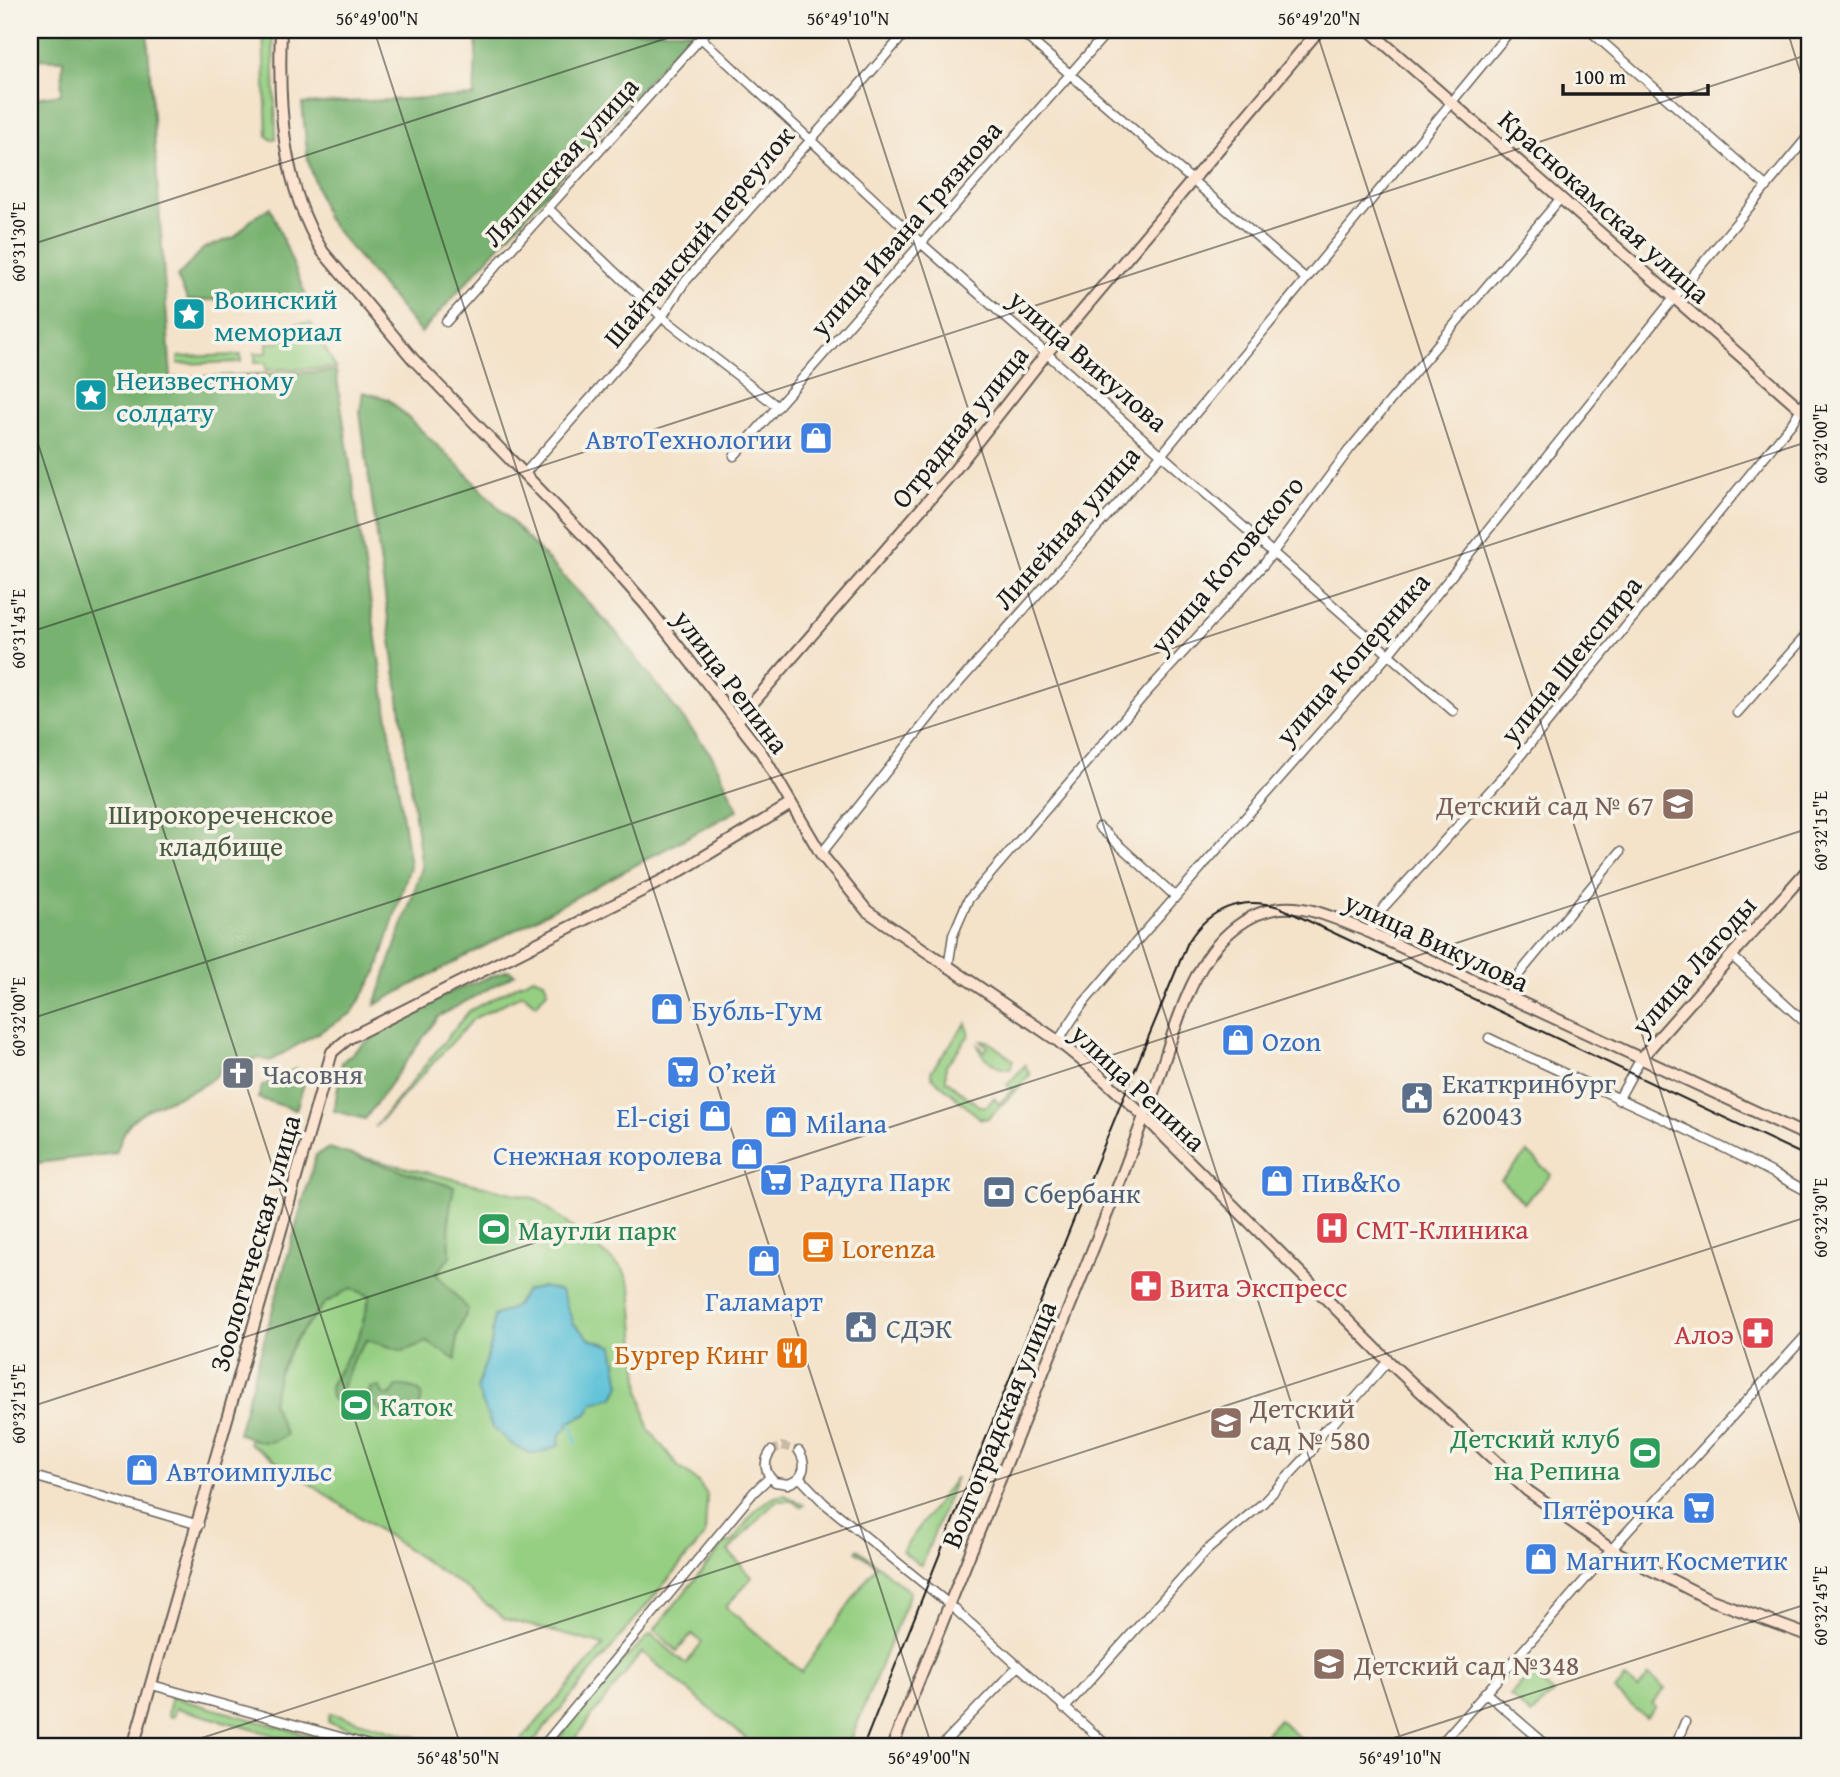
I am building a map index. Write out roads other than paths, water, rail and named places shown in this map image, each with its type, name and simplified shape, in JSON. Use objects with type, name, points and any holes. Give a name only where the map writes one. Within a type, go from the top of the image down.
[{"type":"street","name":"улица Репина","points":[[281,30],[285,140],[295,191],[311,233],[323,252],[413,359],[525,473],[645,604],[738,720],[761,752],[821,854],[867,912],[1058,1041],[1144,1116],[1388,1361],[1528,1491],[1612,1550],[1709,1599],[1810,1636]]},
{"type":"street","name":"Лялинская улица","points":[[446,322],[708,30]]},
{"type":"street","name":"Шайтанский переулок","points":[[525,473],[663,317],[684,283],[908,30]]},
{"type":"street","points":[[1019,30],[1193,178],[1305,278]]},
{"type":"street","name":"улица Ивана Грязнова","points":[[734,456],[1109,30]]},
{"type":"street","name":"Отрадная улица","points":[[738,720],[954,471],[1046,354],[1319,30]]},
{"type":"street","name":"Краснокамская улица","points":[[1369,30],[1810,417]]},
{"type":"street","name":"Линейная улица","points":[[821,854],[940,705],[1162,454],[1511,30]]},
{"type":"street","points":[[1589,30],[1767,187]]},
{"type":"street","name":"улица Викулова","points":[[701,37],[808,141],[922,244],[1453,711]]},
{"type":"street","name":"улица Коперника","points":[[1058,1041],[1082,1005],[1175,896],[1388,655],[1674,298],[1810,134]]},
{"type":"street","name":"улица Котовского","points":[[948,968],[954,935],[968,900],[1147,692],[1274,551],[1349,450],[1560,199]]},
{"type":"street","points":[[548,208],[663,317],[778,407]]},
{"type":"street","name":"улица Шекспира","points":[[1369,932],[1383,908],[1516,761],[1801,409],[1810,394]]},
{"type":"street","points":[[1737,713],[1810,631]]},
{"type":"street","name":"Зоологическая улица","points":[[133,1747],[199,1525],[332,1052],[349,1038],[677,873],[791,804]]},
{"type":"street","points":[[1099,827],[1175,896]]},
{"type":"street","points":[[1507,999],[1518,975],[1620,852]]},
{"type":"street","name":"улица Лагоды","points":[[1618,1100],[1641,1058],[1810,867]]},
{"type":"street","name":"улица Викулова","points":[[1144,1116],[1196,978],[1208,958],[1234,928],[1270,908],[1289,907],[1319,912],[1369,932],[1507,999],[1810,1137]]},
{"type":"street","points":[[1732,956],[1810,1027]]},
{"type":"street","points":[[1489,1038],[1618,1100],[1699,1134],[1810,1194]]},
{"type":"street","name":"Волгоградская улица","points":[[892,1747],[1144,1116]]},
{"type":"street","points":[[1438,1747],[1810,1331]]},
{"type":"street","points":[[1065,1709],[1206,1551],[1282,1483],[1310,1453],[1324,1430],[1332,1426],[1388,1361]]},
{"type":"street","points":[[771,1451],[765,1464],[770,1477],[788,1485],[800,1478],[804,1464],[799,1451]]},
{"type":"street","points":[[30,1475],[199,1525]]},
{"type":"street","points":[[542,1747],[754,1492],[770,1477]]},
{"type":"street","points":[[800,1478],[824,1503],[949,1604],[1109,1747]]},
{"type":"street","points":[[940,1747],[1018,1666]]},
{"type":"street","points":[[152,1685],[376,1747]]},
{"type":"street","points":[[1485,1692],[1549,1747]]},
{"type":"street","points":[[1675,1747],[1685,1722]]},
{"type":"water","points":[[542,1287],[561,1291],[574,1324],[590,1339],[613,1346],[620,1385],[614,1397],[593,1403],[587,1414],[568,1423],[567,1429],[560,1434],[559,1445],[541,1453],[530,1453],[514,1446],[492,1427],[477,1389],[491,1344],[494,1316],[515,1307],[526,1291]]},
{"type":"waterway","points":[[571,1423],[576,1443]]},
{"type":"tunnel","points":[[771,1451],[782,1446],[799,1451]]},
{"type":"tram line","points":[[863,1747],[1064,1243],[1188,942],[1196,930],[1216,913],[1239,904],[1279,907],[1810,1158]]},
{"type":"place","name":"Воинский мемориал","points":[[189,314]]},
{"type":"place","name":"Неизвестному солдату","points":[[91,395]]},
{"type":"place","name":"АвтоТехнологии","points":[[816,438]]},
{"type":"place","name":"Детский сад № 67","points":[[1678,804]]},
{"type":"place","name":"Бубль-Гум","points":[[667,1009]]},
{"type":"place","name":"Ozon","points":[[1238,1040]]},
{"type":"place","name":"О’кей","points":[[683,1072]]},
{"type":"place","name":"Часовня","points":[[238,1073]]},
{"type":"place","name":"Екаткринбург 620043","points":[[1417,1098]]},
{"type":"place","name":"El-cigi","points":[[715,1116]]},
{"type":"place","name":"Milana","points":[[781,1122]]},
{"type":"place","name":"Снежная королева","points":[[747,1154]]},
{"type":"place","name":"Радуга Парк","points":[[776,1180]]},
{"type":"place","name":"Пив&Ко","points":[[1277,1181]]},
{"type":"place","name":"Сбербанк","points":[[999,1192]]},
{"type":"place","name":"СМТ-Клиника","points":[[1332,1228]]},
{"type":"place","name":"Маугли парк","points":[[494,1229]]},
{"type":"place","name":"Lorenza","points":[[818,1247]]},
{"type":"place","name":"Галамарт","points":[[764,1261]]},
{"type":"place","name":"Вита Экспресс","points":[[1146,1286]]},
{"type":"place","name":"СДЭК","points":[[861,1327]]},
{"type":"place","name":"Алоэ","points":[[1758,1333]]},
{"type":"place","name":"Бургер Кинг","points":[[792,1353]]},
{"type":"place","name":"Каток","points":[[356,1405]]},
{"type":"place","name":"Детский сад № 580","points":[[1226,1423]]},
{"type":"place","name":"Детский клуб на Репина","points":[[1645,1453]]},
{"type":"place","name":"Автоимпульс","points":[[142,1470]]},
{"type":"place","name":"Пятёрочка","points":[[1699,1508]]},
{"type":"place","name":"Магнит Косметик","points":[[1541,1559]]},
{"type":"place","name":"Детский сад №348","points":[[1329,1664]]},
{"type":"park label","name":"Широкореченское кладбище","points":[[221,829]]}]
